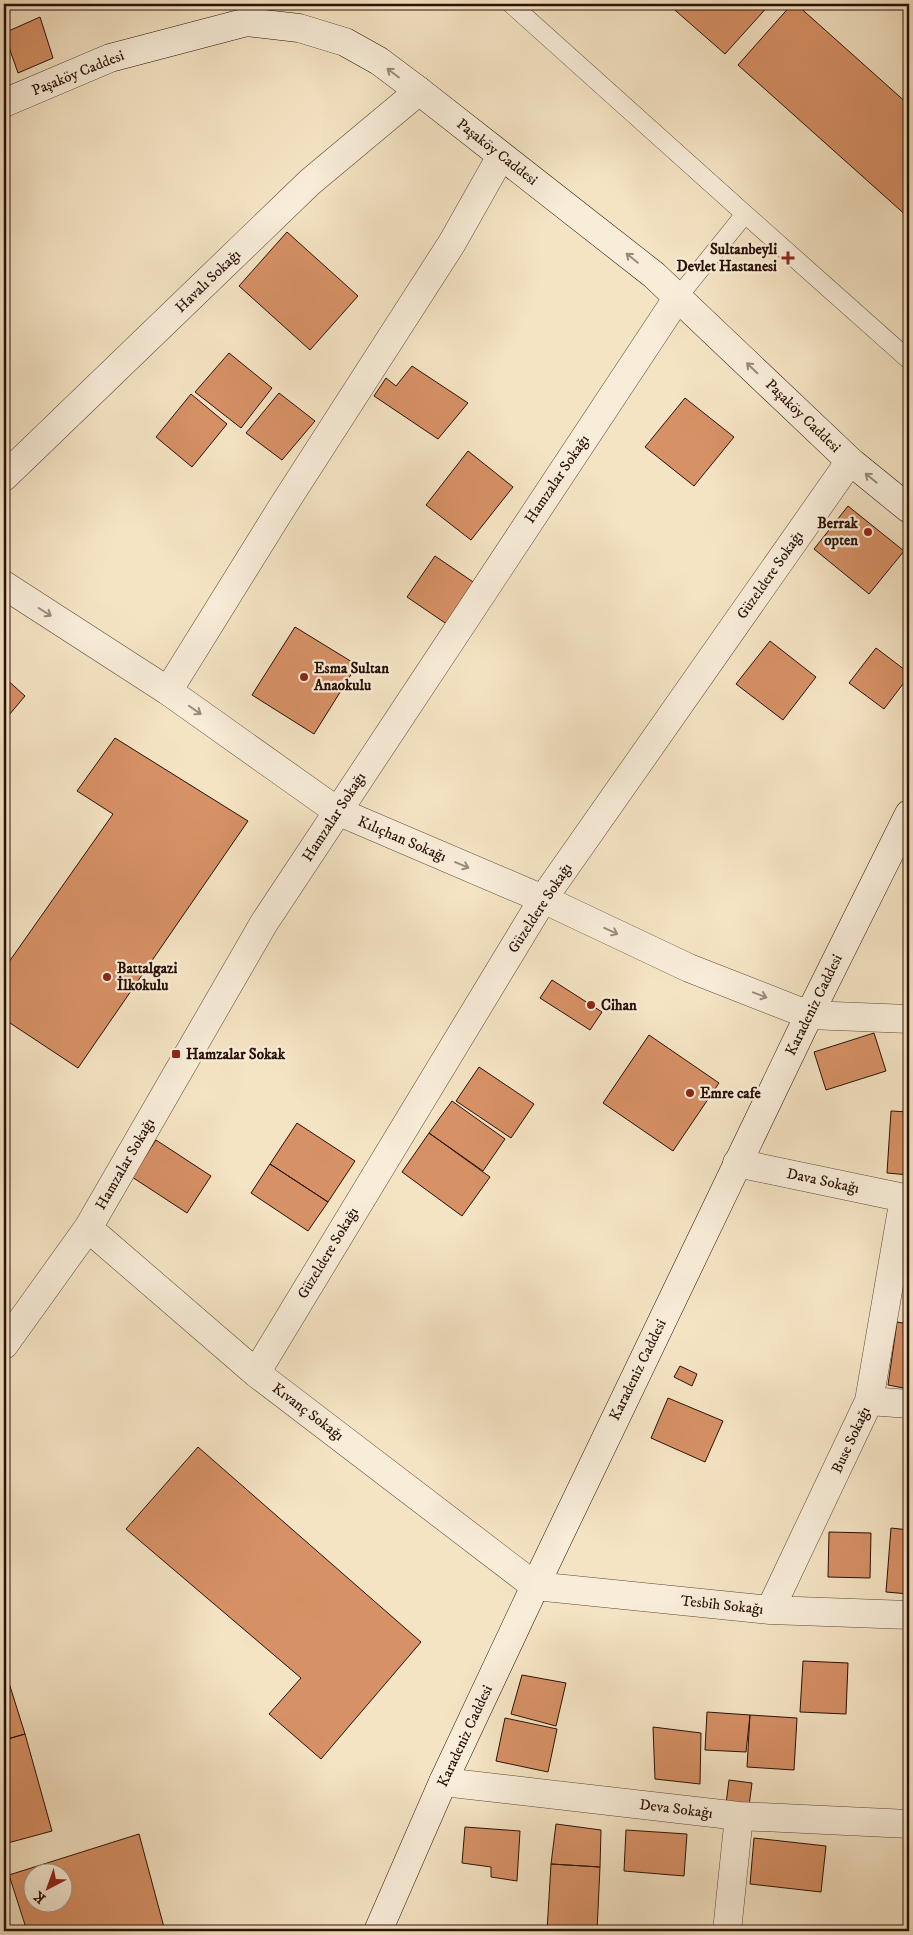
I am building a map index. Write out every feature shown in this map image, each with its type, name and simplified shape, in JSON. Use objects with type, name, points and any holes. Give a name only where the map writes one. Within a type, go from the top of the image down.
[{"type":"street","name":"Paşaköy Caddesi","points":[[4,103],[110,58],[248,22],[299,28],[345,42],[378,61],[419,91],[588,222],[678,297],[850,461],[909,509]]},
{"type":"street","name":"Havalı Sokağı","points":[[4,477],[310,182],[419,91]]},
{"type":"street","points":[[168,691],[281,509],[452,243],[501,156]]},
{"type":"street","name":"Hamzalar Sokağı","points":[[4,1345],[88,1228],[264,923],[678,297]]},
{"type":"street","name":"Güzeldere Sokağı","points":[[256,1372],[543,899],[850,461]]},
{"type":"street","name":"Kılıçhan Sokağı","points":[[4,585],[168,691],[337,811],[543,899],[689,968],[809,1015],[909,1019]]},
{"type":"street","name":"Karadeniz Caddesi","points":[[378,1931],[443,1782],[535,1586],[809,1015],[909,814]]},
{"type":"street","name":"Dava Sokağı","points":[[737,1164],[906,1198]]},
{"type":"street","name":"Buse Sokağı","points":[[770,1610],[870,1401],[906,1198]]},
{"type":"street","name":"Kıvanç Sokağı","points":[[88,1228],[256,1372],[535,1586]]},
{"type":"street","points":[[870,1401],[909,1404]]},
{"type":"street","name":"Tesbih Sokağı","points":[[535,1586],[770,1610],[909,1615]]},
{"type":"street","name":"Deva Sokağı","points":[[443,1782],[739,1816],[909,1824]]},
{"type":"street","points":[[727,1931],[739,1816]]},
{"type":"lane","points":[[511,4],[909,360]]},
{"type":"lane","points":[[678,297],[746,214]]},
{"type":"building","points":[[668,4],[770,4],[725,54]]},
{"type":"building","points":[[792,4],[796,4],[909,105],[909,218],[738,65]]},
{"type":"building","points":[[40,17],[53,58],[18,73],[4,33]]},
{"type":"building","points":[[287,232],[358,296],[310,350],[239,286]]},
{"type":"building","points":[[229,353],[272,388],[241,428],[195,392]]},
{"type":"building","points":[[412,366],[468,403],[438,439],[374,396],[386,378],[396,386]]},
{"type":"building","points":[[279,393],[315,421],[282,460],[246,433]]},
{"type":"building","points":[[191,394],[227,424],[192,467],[156,437]]},
{"type":"building","points":[[685,398],[734,437],[694,486],[645,447]]},
{"type":"building","points":[[468,451],[513,487],[471,540],[426,505]]},
{"type":"building","points":[[848,506],[904,551],[869,594],[814,549]]},
{"type":"building","points":[[435,556],[482,588],[454,629],[407,597]]},
{"type":"building","points":[[295,627],[357,665],[314,734],[252,695]]},
{"type":"building","points":[[770,641],[816,677],[783,720],[736,684]]},
{"type":"building","points":[[876,648],[909,673],[909,676],[884,709],[849,683]]},
{"type":"building","points":[[4,677],[25,696],[4,721]]},
{"type":"building","points":[[115,738],[248,821],[78,1068],[4,1019],[4,969],[113,814],[77,791]]},
{"type":"building","points":[[552,980],[602,1012],[590,1030],[540,998]]},
{"type":"building","points":[[874,1033],[886,1071],[826,1090],[814,1052]]},
{"type":"building","points":[[649,1035],[719,1083],[673,1151],[603,1103]]},
{"type":"building","points":[[479,1067],[534,1104],[511,1138],[456,1101]]},
{"type":"building","points":[[452,1101],[505,1139],[483,1171],[429,1133]]},
{"type":"building","points":[[891,1111],[909,1112],[909,1175],[887,1173]]},
{"type":"building","points":[[297,1123],[355,1161],[328,1202],[270,1164]]},
{"type":"building","points":[[429,1133],[490,1177],[462,1216],[402,1172]]},
{"type":"building","points":[[156,1140],[211,1176],[187,1213],[132,1177]]},
{"type":"building","points":[[270,1164],[328,1202],[308,1231],[251,1193]]},
{"type":"building","points":[[897,1322],[909,1324],[909,1389],[888,1385]]},
{"type":"building","points":[[680,1366],[697,1374],[692,1386],[674,1377]]},
{"type":"building","points":[[668,1398],[723,1421],[705,1462],[651,1438]]},
{"type":"building","points":[[198,1447],[421,1642],[321,1759],[269,1714],[301,1678],[126,1529]]},
{"type":"building","points":[[891,1528],[909,1530],[909,1594],[886,1592]]},
{"type":"building","points":[[829,1532],[871,1533],[870,1578],[828,1577]]},
{"type":"building","points":[[803,1661],[848,1663],[846,1714],[800,1712]]},
{"type":"building","points":[[4,1667],[25,1734],[4,1740]]},
{"type":"building","points":[[522,1675],[566,1683],[556,1726],[511,1714]]},
{"type":"building","points":[[707,1712],[750,1715],[746,1752],[705,1750]]},
{"type":"building","points":[[750,1715],[797,1718],[794,1770],[747,1767]]},
{"type":"building","points":[[505,1718],[557,1729],[548,1772],[496,1761]]},
{"type":"building","points":[[653,1727],[701,1733],[700,1784],[655,1779]]},
{"type":"building","points":[[25,1734],[52,1831],[4,1844],[4,1740]]},
{"type":"building","points":[[729,1780],[752,1783],[749,1806],[726,1804]]},
{"type":"building","points":[[556,1824],[601,1830],[600,1867],[551,1864]]},
{"type":"building","points":[[465,1827],[520,1831],[517,1881],[491,1877],[491,1867],[462,1863]]},
{"type":"building","points":[[626,1830],[687,1834],[684,1876],[624,1871]]},
{"type":"building","points":[[139,1834],[165,1931],[27,1931],[9,1875],[22,1871],[22,1912],[72,1912],[72,1862],[50,1862]]},
{"type":"building","points":[[754,1838],[826,1846],[821,1892],[750,1884]]},
{"type":"building","points":[[551,1864],[600,1867],[597,1931],[547,1931]]},
{"type":"building","points":[[4,1912],[10,1931],[4,1931]]},
{"type":"place","name":"Sultanbeyli Devlet Hastanesi","points":[[788,258]]},
{"type":"place","name":"Berrak opten","points":[[868,532]]},
{"type":"place","name":"Esma Sultan Anaokulu","points":[[304,677]]},
{"type":"place","name":"Battalgazi İlkokulu","points":[[107,977]]},
{"type":"place","name":"Cihan","points":[[591,1005]]},
{"type":"place","name":"Hamzalar Sokak","points":[[176,1054]]},
{"type":"place","name":"Emre cafe","points":[[690,1093]]}]
